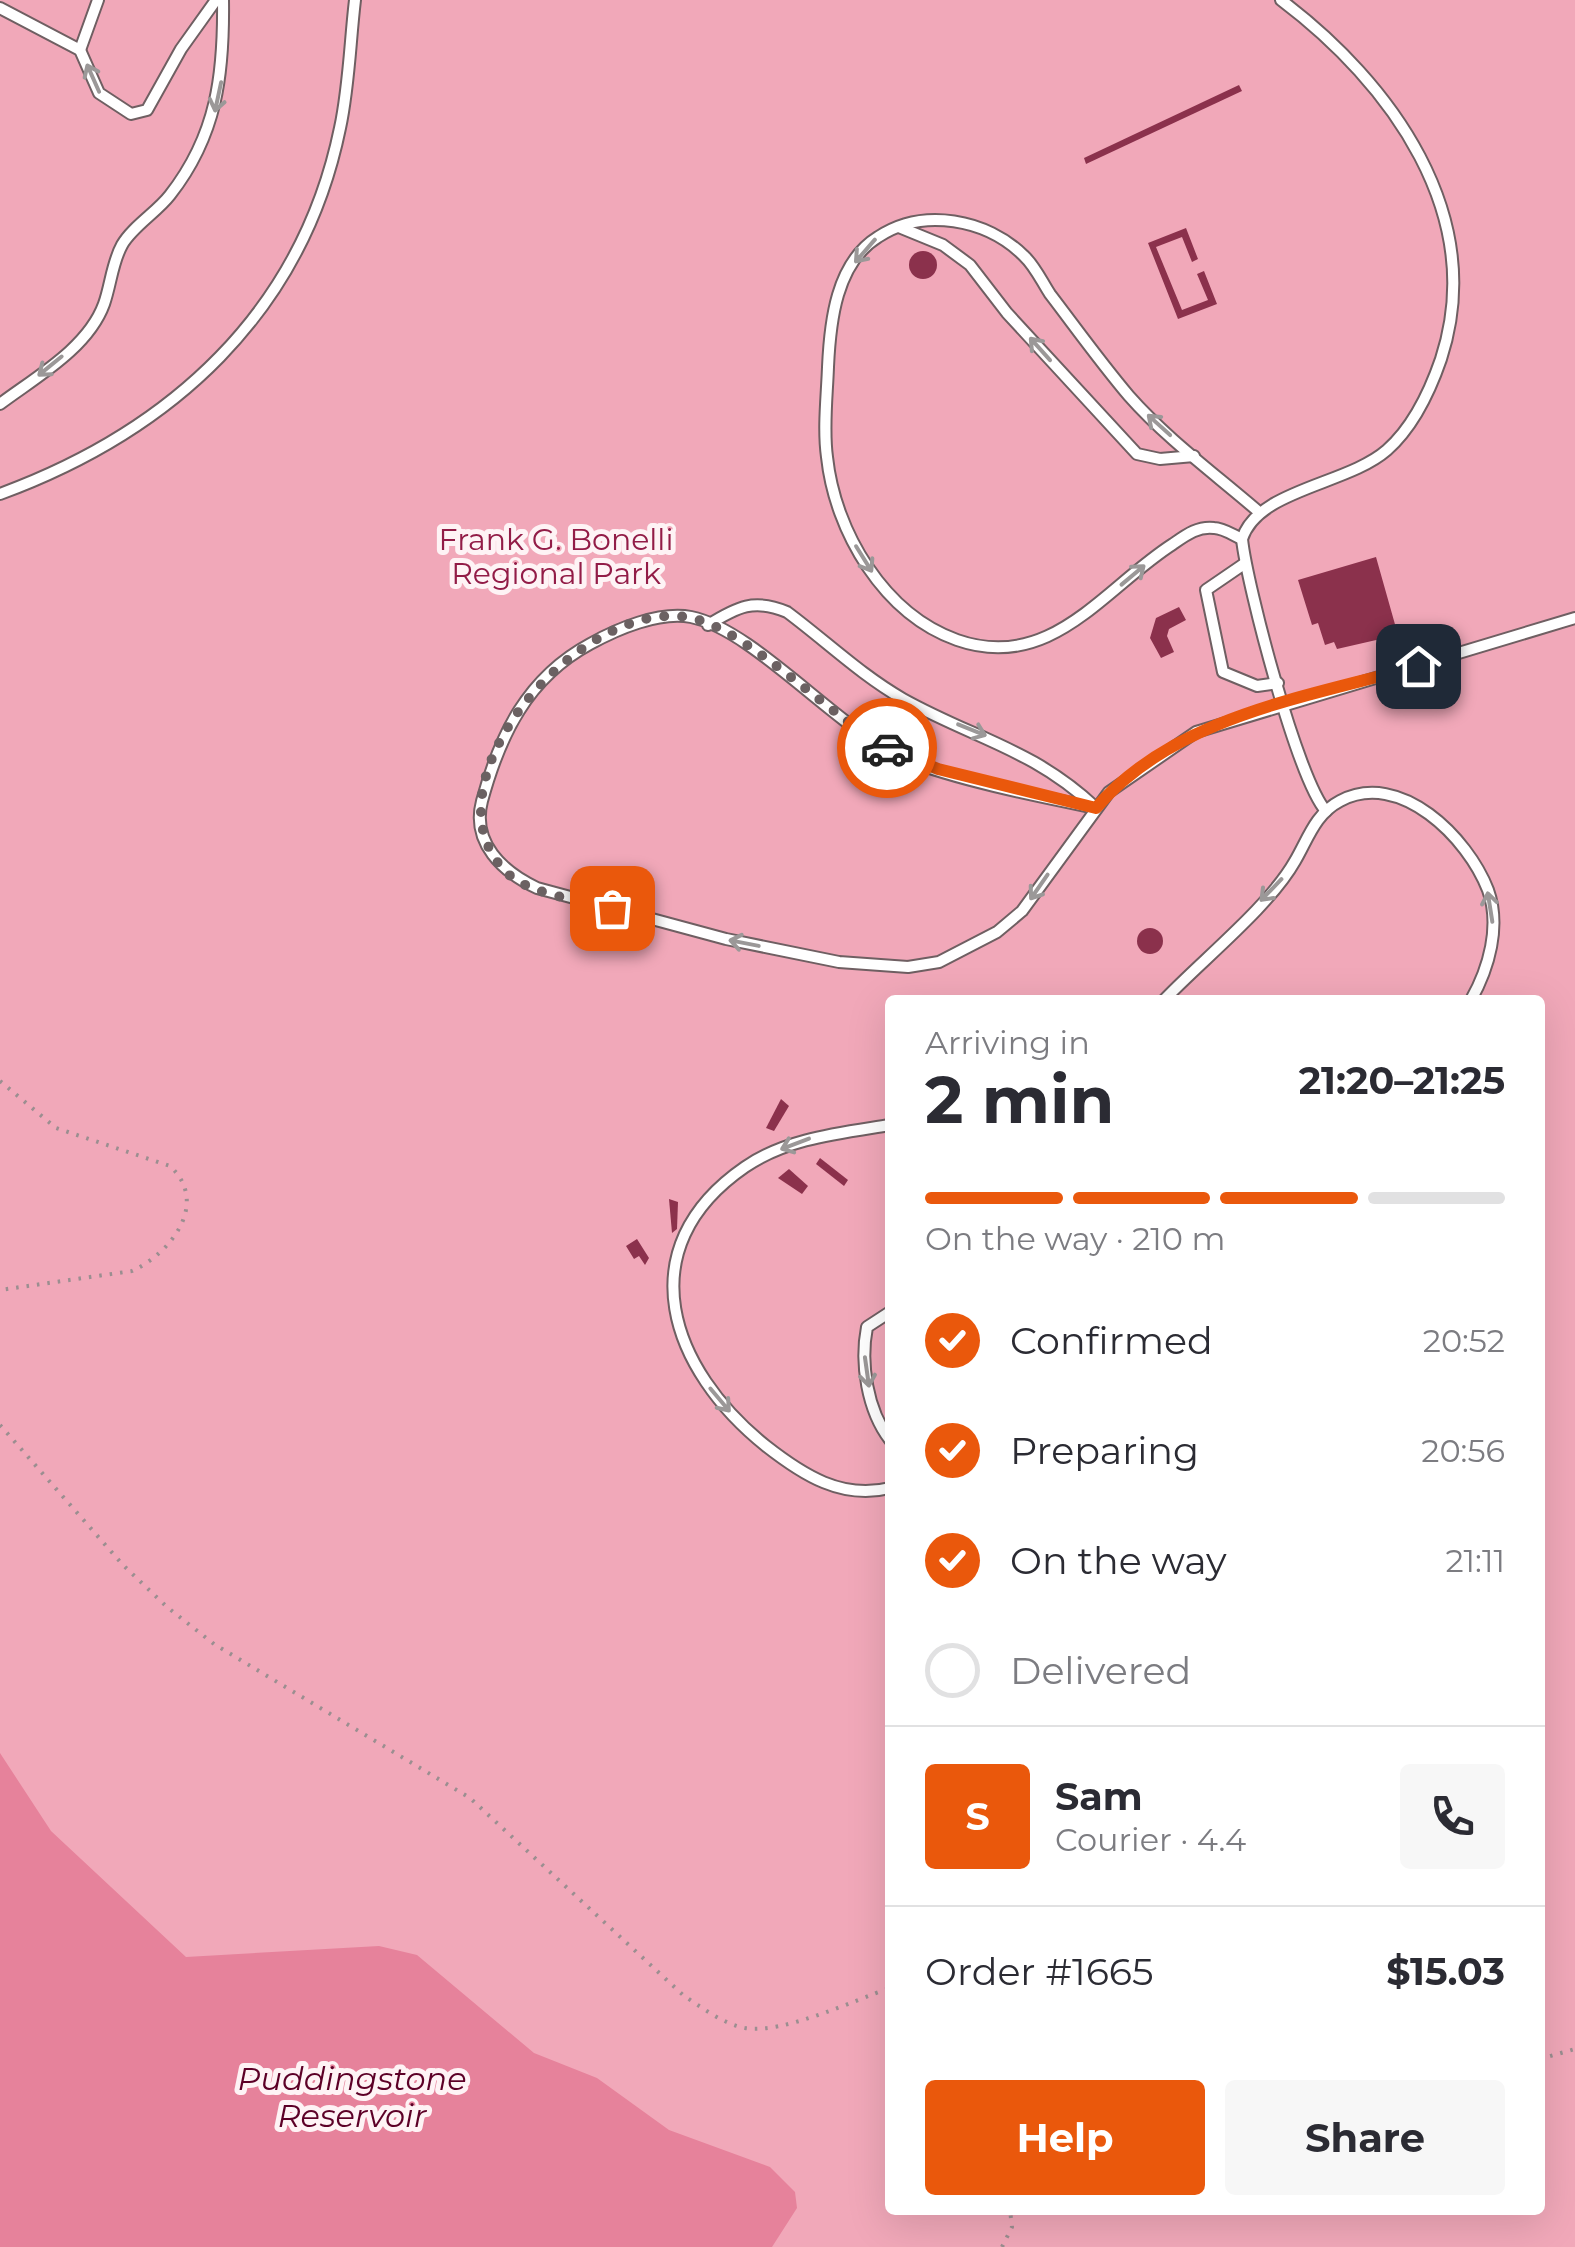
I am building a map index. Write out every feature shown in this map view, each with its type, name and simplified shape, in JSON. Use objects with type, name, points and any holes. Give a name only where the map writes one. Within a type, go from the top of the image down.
[{"type":"lane","points":[[80,50],[98,0]]},
{"type":"lane","points":[[0,8],[80,50],[99,93],[113,106],[131,114],[147,110],[181,48],[220,0]]},
{"type":"lane","points":[[0,404],[70,350],[91,328],[104,305],[124,241],[150,220],[197,158],[217,105],[222,78],[220,0]]},
{"type":"lane","points":[[0,494],[66,470],[135,430],[194,384],[252,325],[290,267],[325,182],[340,128],[355,0]]},
{"type":"lane","points":[[1281,0],[1363,71],[1410,138],[1451,236],[1453,303],[1448,337],[1427,393],[1388,449],[1359,470],[1259,512],[1246,525],[1242,539],[1244,564],[1283,704],[1308,781],[1326,811]]},
{"type":"lane","points":[[1242,539],[1216,528],[1194,530],[1163,550],[1082,620],[1056,635],[1026,645],[986,646],[958,640],[907,613],[861,556],[845,525],[826,458],[833,312],[856,260],[876,237],[927,219],[960,221],[996,236],[1025,257],[1130,397],[1259,512]]},
{"type":"lane","points":[[899,227],[944,245],[970,265],[1007,313],[1137,454],[1160,459],[1196,456]]},
{"type":"lane","points":[[1244,564],[1206,590],[1222,672],[1258,686],[1278,683]]},
{"type":"lane","points":[[708,624],[739,606],[765,603],[786,612],[900,698],[1023,752],[1062,776],[1096,808]]},
{"type":"lane","points":[[1096,808],[905,758],[840,718],[744,644],[691,617],[667,618],[604,636],[565,657],[528,696],[500,746],[480,809],[481,830],[490,851],[508,874],[537,888],[726,939],[838,962],[908,967],[939,962],[998,932],[1022,911],[1096,808],[1131,774],[1196,732],[1575,618]]},
{"type":"lane","points":[[1169,995],[1284,877],[1326,811],[1342,799],[1369,794],[1398,798],[1428,812],[1456,840],[1488,891],[1494,926],[1490,957],[1473,995]]},
{"type":"lane","points":[[885,1126],[811,1138],[745,1167],[716,1192],[692,1224],[678,1256],[672,1287],[686,1353],[726,1409],[754,1436],[812,1480],[848,1490],[885,1488]]},
{"type":"lane","points":[[885,1315],[867,1327],[864,1346],[872,1402],[885,1429]]},
{"type":"path","points":[[0,1081],[56,1128],[170,1166],[183,1178],[188,1198],[184,1218],[171,1243],[151,1263],[132,1271],[0,1290]]},
{"type":"path","points":[[0,1425],[122,1565],[167,1608],[214,1644],[470,1798],[682,1995],[744,2028],[775,2027],[885,1990]]},
{"type":"path","points":[[1545,2057],[1575,2049]]},
{"type":"path","points":[[1002,2247],[1012,2227],[1011,2215]]},
{"type":"green space","name":"Frank G. Bonelli Regional Park","points":[[0,0],[1575,0],[1575,2247],[0,2247]]},
{"type":"water","name":"Puddingstone Reservoir","points":[[0,1753],[51,1831],[186,1957],[379,1946],[417,1955],[534,2053],[597,2078],[669,2130],[770,2167],[795,2192],[797,2208],[772,2247],[0,2247]]},
{"type":"building","points":[[1239,85],[1242,91],[1086,164],[1084,158]]},
{"type":"building","points":[[1186,228],[1198,259],[1192,262],[1182,237],[1156,247],[1182,310],[1208,300],[1197,274],[1204,271],[1217,304],[1178,319],[1148,243]]},
{"type":"building","points":[[923,251],[933,255],[937,265],[933,275],[923,279],[913,275],[909,265],[913,255]]},
{"type":"building","points":[[1376,557],[1398,635],[1337,649],[1334,642],[1325,645],[1318,623],[1312,625],[1298,580]]},
{"type":"building","points":[[1179,607],[1186,620],[1169,629],[1167,636],[1174,652],[1161,658],[1150,638],[1156,618]]},
{"type":"building","points":[[1150,928],[1160,931],[1160,951],[1150,954],[1140,951],[1137,941],[1140,931]]},
{"type":"building","points":[[781,1099],[789,1106],[774,1131],[766,1128]]},
{"type":"building","points":[[820,1158],[848,1180],[844,1186],[816,1164]]},
{"type":"building","points":[[789,1169],[808,1186],[802,1194],[778,1178]]},
{"type":"building","points":[[669,1199],[678,1202],[677,1229],[672,1233]]},
{"type":"building","points":[[637,1239],[649,1258],[645,1265],[639,1256],[634,1259],[626,1246]]},
{"type":"way so far","points":[[612,908],[537,888],[508,874],[490,851],[481,830],[480,809],[489,777],[516,712],[565,657],[636,624],[691,617],[744,644],[840,718],[887,748]]},
{"type":"route","points":[[887,748],[938,769],[1096,808],[1131,774],[1196,732],[1418,666]]}]
